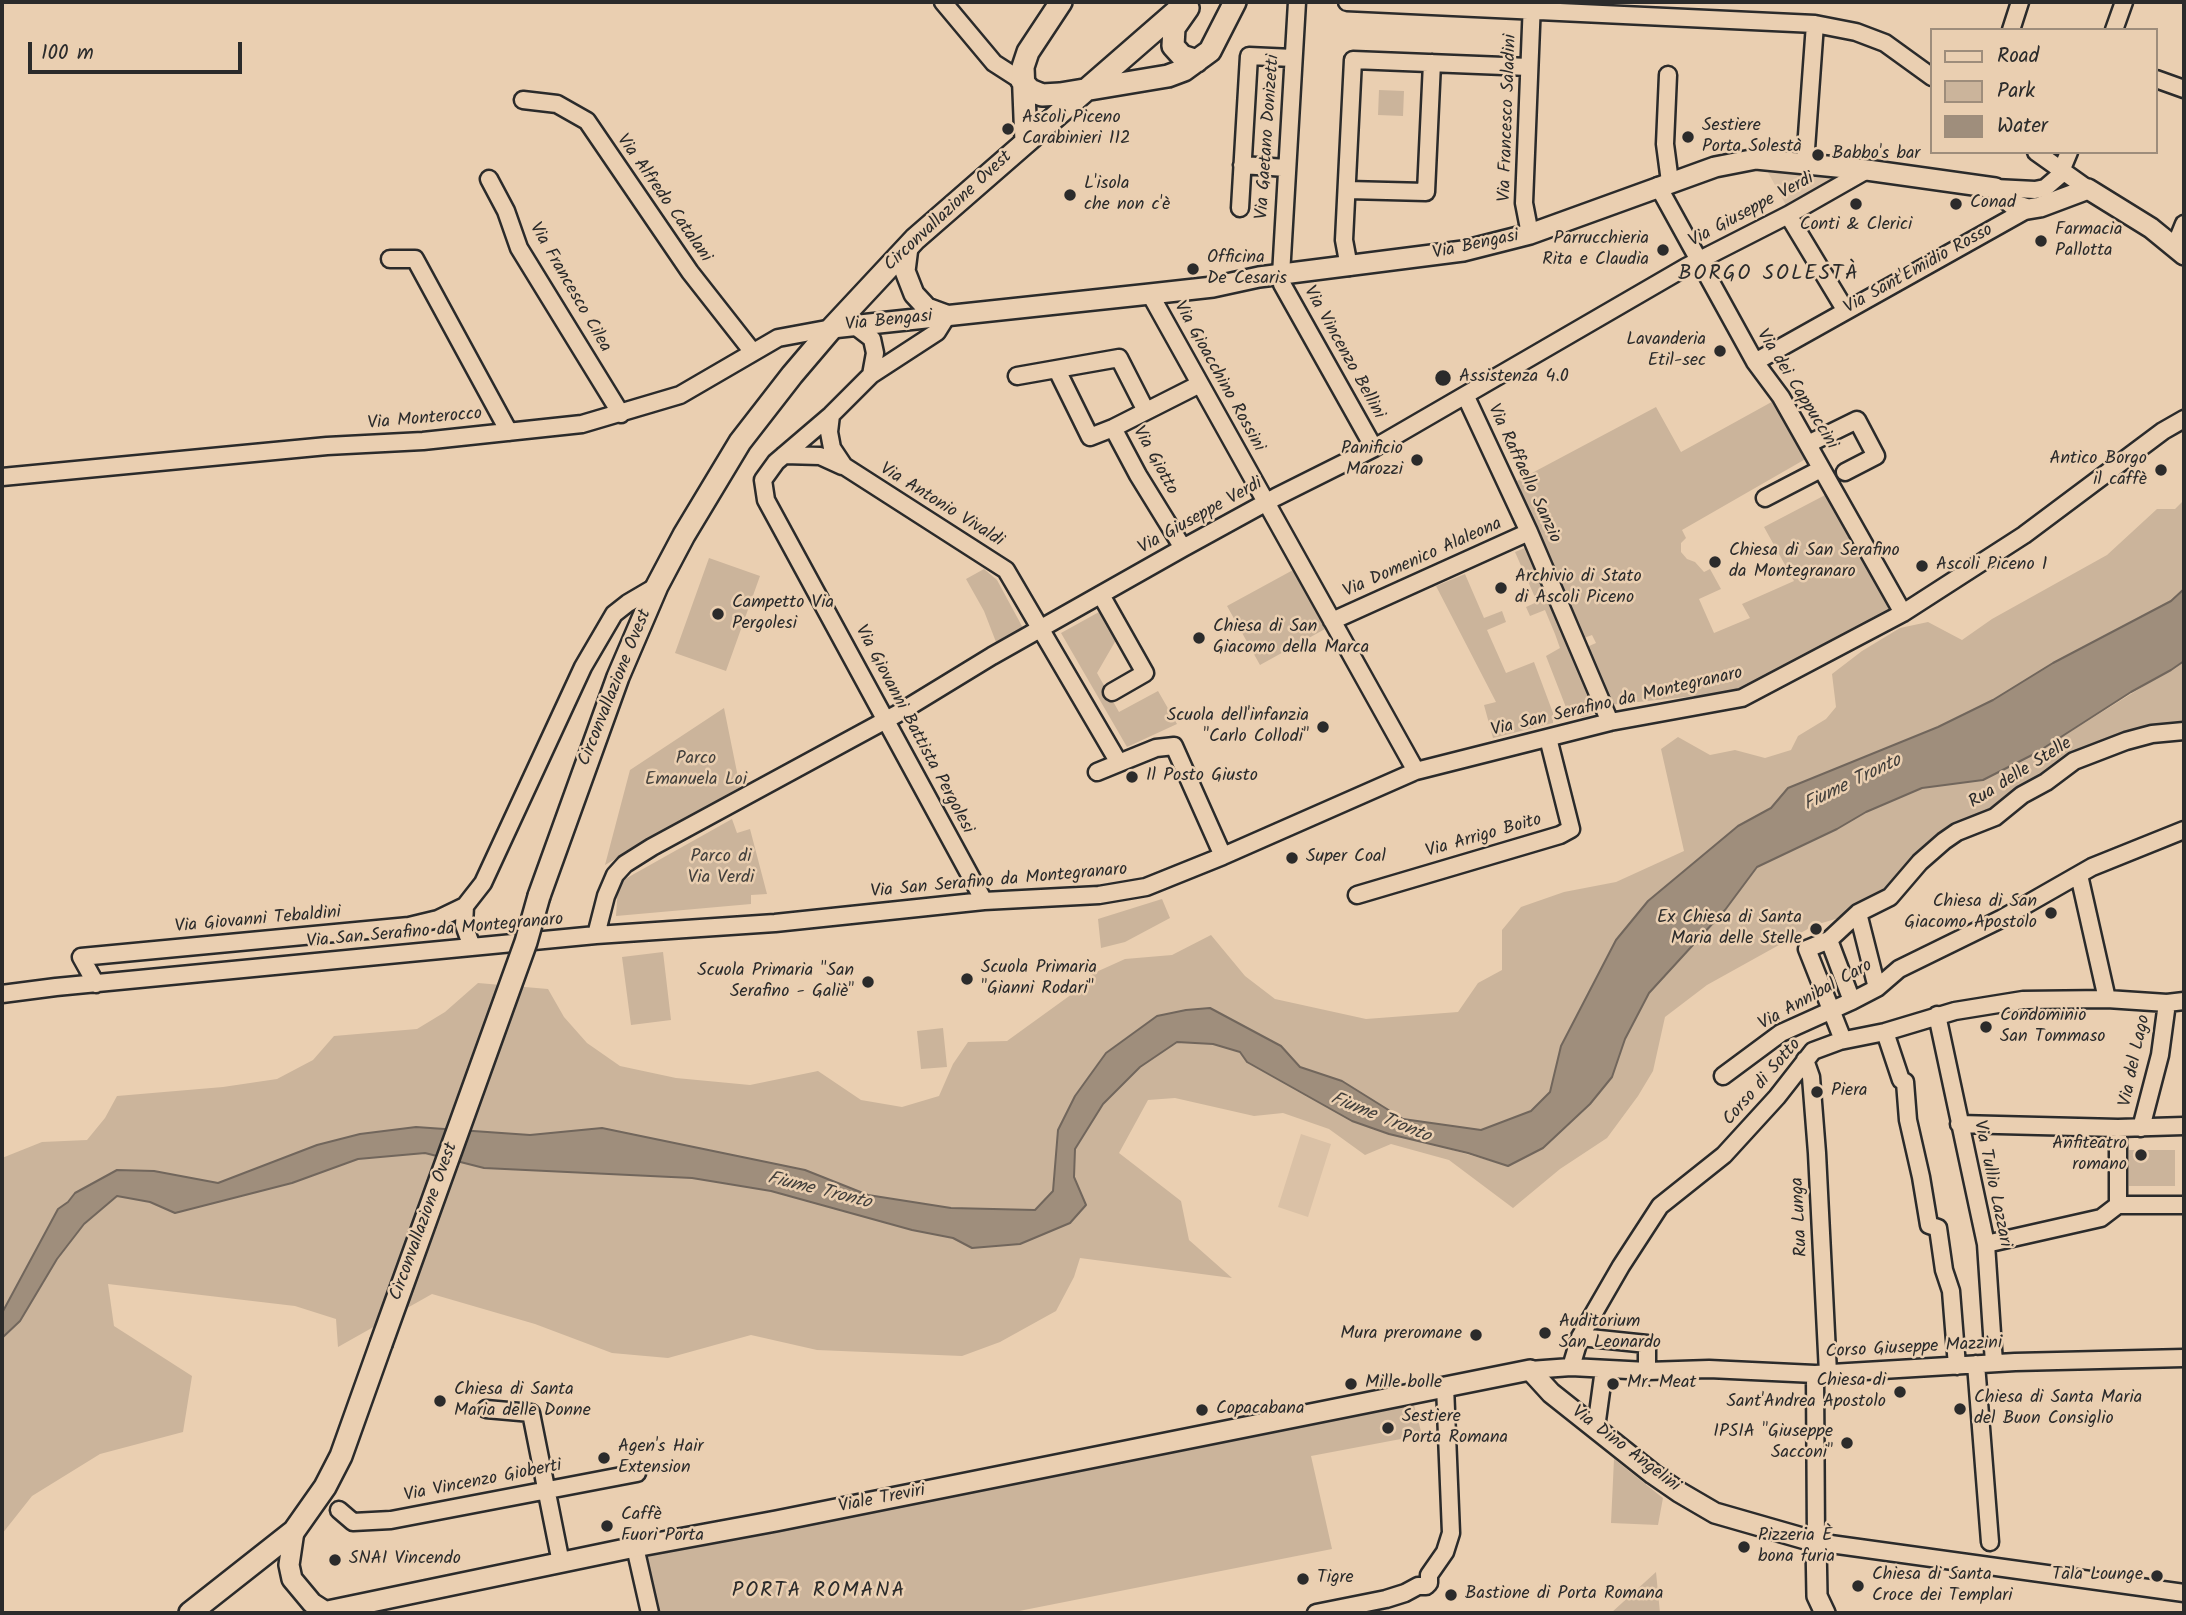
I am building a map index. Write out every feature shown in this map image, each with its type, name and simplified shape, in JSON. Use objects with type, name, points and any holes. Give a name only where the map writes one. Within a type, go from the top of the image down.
[{"type":"main road","points":[[1026,142],[1023,67],[1028,52],[1061,2]]},
{"type":"main road","points":[[1189,2],[1174,28],[1173,46],[1181,56],[1197,61]]},
{"type":"main road","name":"Circonvallazione Ovest","points":[[190,1613],[294,1531],[325,1487],[341,1456],[618,677],[657,586],[740,442],[832,328],[908,247],[1086,88],[1189,2]]},
{"type":"main road","points":[[1022,81],[1030,90],[1042,95],[1168,76],[1184,70],[1210,51],[1234,2]]},
{"type":"street","points":[[943,2],[994,63],[1022,81]]},
{"type":"street","name":"Via Gaetano Donizetti","points":[[1281,275],[1297,2]]},
{"type":"street","points":[[1347,2],[1597,8],[1815,24],[1856,32],[1885,43],[1930,76]]},
{"type":"street","points":[[2014,28],[2020,2]]},
{"type":"street","points":[[2115,28],[2124,2]]},
{"type":"street","name":"Via Francesco Saladini","points":[[1530,234],[1524,203],[1531,6]]},
{"type":"street","points":[[1805,163],[1815,24]]},
{"type":"street","points":[[1240,208],[1249,56],[1293,58]]},
{"type":"street","points":[[1349,267],[1344,248],[1353,60],[1529,67]]},
{"type":"street","points":[[1348,190],[1426,192],[1432,63]]},
{"type":"street","name":"Via dei Cappuccini","points":[[1668,75],[1664,184],[1699,260],[1755,362],[1782,397],[1903,613]]},
{"type":"street","points":[[2158,80],[2184,89]]},
{"type":"street","name":"Via Alfredo Catalani","points":[[523,100],[558,104],[587,121],[690,272],[752,351]]},
{"type":"street","points":[[2039,154],[2180,251],[2184,224]]},
{"type":"street","points":[[2062,171],[2068,154]]},
{"type":"street","name":"Via Bengasi","points":[[832,328],[1150,295],[1463,251],[1530,234],[1714,167],[1756,159],[1867,170],[1995,188],[2035,190],[2045,188],[2062,171]]},
{"type":"street","points":[[1242,165],[1286,168]]},
{"type":"street","name":"Via Giuseppe Verdi","points":[[596,935],[606,896],[615,875],[625,864],[886,720],[1183,548],[1266,502],[1374,448],[1699,260],[1788,215],[1867,170]]},
{"type":"street","name":"Via Francesco Cilea","points":[[489,179],[506,211],[519,248],[621,414]]},
{"type":"street","name":"Via Bengasi","points":[[1995,188],[2012,204],[2028,209]]},
{"type":"street","name":"Via Sant'Emidio Rosso","points":[[1755,362],[2028,209],[2088,189]]},
{"type":"street","points":[[1788,215],[1846,311]]},
{"type":"street","name":"Via Bengasi","points":[[908,247],[905,271],[914,293],[927,308],[947,316]]},
{"type":"street","points":[[390,260],[415,259],[509,432]]},
{"type":"street","name":"Via Vincenzo Bellini","points":[[1281,275],[1282,284],[1374,448]]},
{"type":"street","name":"Via Gioacchino Rossini","points":[[1150,295],[1416,771]]},
{"type":"street","points":[[784,455],[871,376],[937,332],[947,316]]},
{"type":"street","points":[[855,326],[872,339],[875,352],[871,376]]},
{"type":"street","name":"Via Monterocco","points":[[2,477],[327,446],[424,441],[582,424],[680,395],[778,338],[832,328]]},
{"type":"street","points":[[1017,376],[1119,358],[1146,411]]},
{"type":"street","points":[[1057,370],[1090,437],[1200,384]]},
{"type":"street","name":"Via Raffaello Sanzio","points":[[1466,397],[1529,532],[1610,722]]},
{"type":"street","points":[[831,415],[829,432],[832,448],[844,466]]},
{"type":"street","points":[[1808,444],[1857,419],[1876,456],[1845,472]]},
{"type":"street","name":"Via San Serafino da Montegranaro","points":[[2,995],[596,935],[775,923],[984,901],[1099,895],[1146,887],[1416,771],[1610,722],[1742,698],[1903,613],[2024,535],[2163,431],[2184,419]]},
{"type":"street","name":"Via Giotto","points":[[1113,428],[1183,548]]},
{"type":"street","name":"Via Antonio Vivaldi","points":[[784,455],[820,456],[844,466],[1006,570],[1119,763]]},
{"type":"street","name":"Via Giovanni Battista Pergolesi","points":[[784,455],[763,480],[766,500],[984,901]]},
{"type":"street","points":[[1765,498],[1824,475]]},
{"type":"street","name":"Via Domenico Alaleona","points":[[1332,621],[1529,532]]},
{"type":"street","name":"Via Giovanni Tebaldini","points":[[96,984],[81,957],[409,926],[439,919],[465,906],[483,883],[583,667],[614,614],[657,586]]},
{"type":"street","points":[[1101,595],[1145,673],[1112,692]]},
{"type":"street","name":"Rua delle Stelle","points":[[1843,1040],[1807,949],[1829,940],[1858,913],[1890,897],[1920,862],[1944,841],[1958,832],[1995,817],[2022,795],[2046,782],[2074,761],[2126,741],[2152,734],[2184,731]]},
{"type":"street","name":"Via Arrigo Boito","points":[[1357,895],[1560,835],[1571,829],[1548,738]]},
{"type":"street","points":[[1097,772],[1156,748],[1174,746],[1223,856]]},
{"type":"street","name":"Via Annibal Caro","points":[[1723,1076],[1781,1034],[1877,988],[1899,969],[1944,948],[2092,867],[2184,830]]},
{"type":"street","points":[[2079,876],[2107,999]]},
{"type":"street","points":[[465,906],[464,925],[472,947]]},
{"type":"street","points":[[1858,913],[1877,988]]},
{"type":"street","points":[[1829,940],[1852,1001]]},
{"type":"street","name":"Corso di Sotto","points":[[1571,1367],[1580,1337],[1660,1206],[1724,1155],[1777,1097],[1813,1051],[1843,1040],[1885,1032],[1937,1015],[2023,1000],[2107,999],[2167,1003],[2184,1001]]},
{"type":"street","name":"Via del Lago","points":[[2141,1128],[2160,1055],[2167,1003]]},
{"type":"street","name":"Via Tullio Lazzari","points":[[1937,1015],[1986,1244],[1994,1363]]},
{"type":"street","points":[[1885,1032],[1901,1080],[1905,1082],[1908,1120],[1921,1177],[1928,1225],[1938,1228],[1944,1270],[1951,1291],[1958,1366]]},
{"type":"street","name":"Rua Lunga","points":[[1805,1060],[1811,1077],[1814,1115],[1822,1374],[1816,1542]]},
{"type":"street","points":[[1959,1124],[2118,1128],[2184,1126]]},
{"type":"street","points":[[2118,1128],[2118,1205]]},
{"type":"street","points":[[1986,1244],[2101,1218],[2118,1205],[2184,1205]]},
{"type":"street","points":[[1580,1337],[1647,1344],[1647,1371]]},
{"type":"street","name":"Corso Giuseppe Mazzini","points":[[1530,1370],[1571,1367],[1822,1374],[1994,1363],[2184,1358]]},
{"type":"street","points":[[1976,1364],[1990,1542]]},
{"type":"street","points":[[1596,1428],[1604,1369]]},
{"type":"street","name":"Viale Treviri","points":[[322,1613],[1530,1370]]},
{"type":"street","name":"Via Dino Angelini","points":[[1530,1370],[1551,1392],[1653,1474],[1715,1513],[1816,1542],[2184,1593]]},
{"type":"street","points":[[1316,1613],[1386,1599],[1427,1574],[1445,1552],[1451,1532],[1446,1434],[1437,1387]]},
{"type":"street","points":[[486,1409],[531,1413],[561,1563]]},
{"type":"street","name":"Via Vincenzo Gioberti","points":[[340,1510],[353,1522],[391,1520],[637,1473]]},
{"type":"street","name":"Circonvallazione Ovest","points":[[294,1531],[289,1565],[292,1579],[322,1613]]},
{"type":"street","points":[[1816,1542],[1817,1596],[1825,1613]]},
{"type":"street","points":[[635,1548],[650,1613]]},
{"type":"shaded area","points":[[1764,165],[1850,175],[1788,209]]},
{"type":"shaded area","points":[[1301,1134],[1331,1144],[1308,1217],[1278,1207]]},
{"type":"green space","points":[[1379,90],[1404,91],[1403,116],[1378,115]]},
{"type":"green space","points":[[1777,399],[1809,457],[1682,530],[1686,538],[1681,543],[1681,552],[1704,572],[1710,569],[1721,589],[1699,599],[1714,633],[1750,618],[1742,604],[1794,581],[1764,527],[1829,493],[1891,610],[1741,689],[1609,705],[1587,647],[1596,643],[1592,635],[1584,638],[1517,481],[1656,407],[1681,452]]},
{"type":"green space","points":[[2184,500],[2184,589],[2171,601],[2053,663],[1993,700],[1938,727],[1788,788],[1771,808],[1738,827],[1648,901],[1616,940],[1561,1046],[1550,1092],[1531,1111],[1481,1130],[1403,1119],[1342,1081],[1300,1067],[1281,1046],[1210,1008],[1186,1010],[1157,1016],[1105,1053],[1075,1096],[1058,1130],[1053,1191],[1035,1210],[951,1208],[868,1195],[805,1170],[602,1128],[530,1135],[416,1127],[360,1134],[317,1145],[218,1183],[154,1171],[75,1193],[58,1209],[2,1313],[2,1158],[42,1142],[87,1140],[105,1118],[117,1096],[223,1087],[277,1079],[313,1060],[334,1036],[417,1029],[445,1012],[478,983],[548,989],[564,1017],[587,1043],[620,1066],[676,1078],[750,1085],[818,1071],[861,1100],[902,1107],[939,1096],[953,1064],[968,1042],[1007,1041],[1072,994],[1094,973],[1125,959],[1172,955],[1211,935],[1245,976],[1275,999],[1366,1019],[1458,1012],[1478,983],[1502,970],[1502,930],[1521,907],[1564,892],[1616,882],[1684,851],[1661,749],[1678,737],[1710,755],[1735,750],[1765,758],[1791,750],[1798,736],[1826,719],[1836,707],[1832,674],[1862,651],[1900,628],[1928,622],[1962,640],[1992,619],[2107,555],[2157,509],[2175,509]]},
{"type":"green space","points":[[1532,545],[1598,708],[1596,713],[1582,717],[1567,710],[1546,656],[1560,648],[1555,634],[1545,610],[1530,616],[1526,607],[1537,602],[1515,552]]},
{"type":"green space","name":"Campetto Via Pergolesi","points":[[709,558],[760,576],[726,671],[675,653]]},
{"type":"green space","points":[[984,569],[997,580],[1023,628],[996,642],[984,611],[966,579]]},
{"type":"green space","points":[[1293,570],[1325,629],[1260,665],[1227,606]]},
{"type":"green space","points":[[1465,574],[1484,618],[1502,611],[1506,622],[1487,630],[1506,673],[1534,662],[1553,713],[1553,723],[1493,738],[1484,705],[1496,702],[1436,586]]},
{"type":"green space","points":[[1099,612],[1116,640],[1097,673],[1119,712],[1158,691],[1177,724],[1127,747],[1061,633]]},
{"type":"green space","points":[[2184,661],[2184,724],[2073,762],[1900,876],[1846,916],[1815,925],[1707,985],[1665,1017],[1653,1071],[1607,1138],[1560,1169],[1513,1208],[1449,1160],[1391,1144],[1365,1155],[1329,1129],[1283,1113],[1254,1116],[1175,1098],[1148,1100],[1119,1153],[1181,1201],[1189,1240],[1232,1278],[1080,1258],[1074,1277],[1056,1311],[1000,1342],[962,1356],[817,1350],[751,1335],[668,1358],[612,1353],[535,1324],[432,1294],[338,1347],[336,1319],[295,1306],[108,1284],[114,1326],[192,1376],[183,1432],[100,1454],[32,1496],[2,1534],[2,1338],[20,1321],[57,1259],[84,1224],[117,1196],[150,1202],[175,1213],[292,1183],[358,1159],[425,1153],[484,1168],[692,1178],[771,1191],[912,1230],[953,1238],[972,1248],[1020,1244],[1074,1177],[1075,1150],[1103,1104],[1140,1067],[1177,1042],[1213,1044],[1240,1052],[1247,1062],[1352,1121],[1508,1166],[1612,1077],[1625,1039],[1649,993],[1725,910],[1757,867],[1837,829],[1866,812],[1922,788],[1983,780],[2036,753]]},
{"type":"green space","name":"Parco Emanuela Loi","points":[[724,708],[740,787],[605,865],[630,770]]},
{"type":"green space","name":"Parco di Via Verdi","points":[[732,819],[737,833],[750,829],[767,894],[751,895],[751,904],[616,916],[618,886],[625,879]]},
{"type":"green space","points":[[1162,899],[1170,918],[1125,942],[1101,948],[1098,919]]},
{"type":"green space","points":[[663,952],[671,1020],[631,1025],[622,957]]},
{"type":"green space","points":[[943,1028],[947,1067],[921,1069],[917,1031]]},
{"type":"green space","points":[[2129,1150],[2175,1150],[2175,1186],[2129,1186]]},
{"type":"green space","points":[[1414,1405],[1422,1435],[1311,1456],[1332,1549],[1009,1613],[656,1613],[642,1554]]},
{"type":"green space","points":[[1614,1459],[1663,1498],[1658,1525],[1611,1523]]},
{"type":"green space","points":[[1656,1572],[1660,1613],[1611,1613]]},
{"type":"water","name":"Fiume Tronto","points":[[2184,589],[2184,661],[2171,670],[2131,692],[2036,753],[1983,780],[1922,788],[1866,812],[1837,829],[1757,867],[1725,910],[1649,993],[1625,1039],[1612,1077],[1590,1104],[1543,1148],[1508,1166],[1468,1153],[1389,1134],[1352,1121],[1247,1062],[1240,1052],[1213,1044],[1177,1042],[1140,1067],[1103,1104],[1075,1149],[1074,1177],[1086,1205],[1070,1223],[1020,1244],[972,1248],[953,1238],[912,1230],[771,1191],[692,1178],[484,1168],[425,1153],[358,1159],[292,1183],[175,1213],[150,1202],[117,1196],[84,1224],[57,1259],[20,1321],[2,1338],[2,1313],[58,1209],[75,1193],[117,1170],[154,1171],[218,1183],[317,1145],[360,1134],[416,1127],[530,1135],[602,1128],[805,1170],[868,1195],[951,1208],[1035,1210],[1053,1191],[1058,1130],[1075,1096],[1106,1053],[1157,1016],[1186,1010],[1210,1008],[1281,1046],[1300,1067],[1342,1081],[1403,1119],[1481,1130],[1531,1111],[1550,1092],[1561,1046],[1616,940],[1648,901],[1738,826],[1771,808],[1788,788],[1938,727],[1993,700],[2053,663],[2171,601]]},
{"type":"place","name":"Ascoli Piceno Carabinieri 112","points":[[1008,129]]},
{"type":"place","name":"Sestiere Porta Solestà","points":[[1688,137]]},
{"type":"place","name":"Babbo's bar","points":[[1818,155]]},
{"type":"place","name":"L'isola che non c'è","points":[[1070,195]]},
{"type":"place","name":"Conti & Clerici","points":[[1856,204]]},
{"type":"place","name":"Conad","points":[[1956,204]]},
{"type":"place","name":"Farmacia Pallotta","points":[[2041,241]]},
{"type":"place","name":"Parrucchieria Rita e Claudia","points":[[1663,250]]},
{"type":"place","name":"Officina De Cesaris","points":[[1193,269]]},
{"type":"place","name":"Lavanderia Etil-sec","points":[[1720,351]]},
{"type":"place","name":"Assistenza 4.0","points":[[1443,378]]},
{"type":"place","name":"Panificio Marozzi","points":[[1417,460]]},
{"type":"place","name":"Antico Borgo il caffè","points":[[2161,470]]},
{"type":"place","name":"Chiesa di San Serafino da Montegranaro","points":[[1715,562]]},
{"type":"place","name":"Ascoli Piceno 1","points":[[1922,566]]},
{"type":"place","name":"Archivio di Stato di Ascoli Piceno","points":[[1501,588]]},
{"type":"place","name":"Campetto Via Pergolesi","points":[[718,614]]},
{"type":"place","name":"Chiesa di San Giacomo della Marca","points":[[1199,638]]},
{"type":"place","name":"Scuola dell'infanzia \"Carlo Collodi\"","points":[[1323,727]]},
{"type":"place","name":"Il Posto Giusto","points":[[1132,777]]},
{"type":"place","name":"Super Coal","points":[[1292,858]]},
{"type":"place","name":"Chiesa di San Giacomo Apostolo","points":[[2051,913]]},
{"type":"place","name":"Ex Chiesa di Santa Maria delle Stelle","points":[[1816,929]]},
{"type":"place","name":"Scuola Primaria \"Gianni Rodari\"","points":[[967,979]]},
{"type":"place","name":"Scuola Primaria \"San Serafino - Galiè\"","points":[[868,982]]},
{"type":"place","name":"Condominio San Tommaso","points":[[1986,1027]]},
{"type":"place","name":"Piera","points":[[1817,1092]]},
{"type":"place","name":"Anfiteatro romano","points":[[2141,1155]]},
{"type":"place","name":"Auditorium San Leonardo","points":[[1545,1333]]},
{"type":"place","name":"Mura preromane","points":[[1476,1335]]},
{"type":"place","name":"Mille bolle","points":[[1351,1384]]},
{"type":"place","name":"Mr. Meat","points":[[1613,1384]]},
{"type":"place","name":"Chiesa di Sant'Andrea Apostolo","points":[[1900,1392]]},
{"type":"place","name":"Chiesa di Santa Maria delle Donne","points":[[440,1401]]},
{"type":"place","name":"Chiesa di Santa Maria del Buon Consiglio","points":[[1960,1409]]},
{"type":"place","name":"Copacabana","points":[[1202,1410]]},
{"type":"place","name":"Sestiere Porta Romana","points":[[1388,1428]]},
{"type":"place","name":"IPSIA \"Giuseppe Sacconi\"","points":[[1847,1443]]},
{"type":"place","name":"Agen's Hair Extension","points":[[604,1458]]},
{"type":"place","name":"Caffè Fuori Porta","points":[[607,1526]]},
{"type":"place","name":"Pizzeria È bona furia","points":[[1744,1547]]},
{"type":"place","name":"SNAI Vincendo","points":[[335,1560]]},
{"type":"place","name":"Tala Lounge","points":[[2157,1576]]},
{"type":"place","name":"Tigre","points":[[1303,1579]]},
{"type":"place","name":"Chiesa di Santa Croce dei Templari","points":[[1858,1586]]},
{"type":"place","name":"Bastione di Porta Romana","points":[[1451,1595]]},
{"type":"district","name":"BORGO SOLESTÀ","points":[[1769,275]]},
{"type":"district","name":"PORTA ROMANA","points":[[819,1592]]}]
